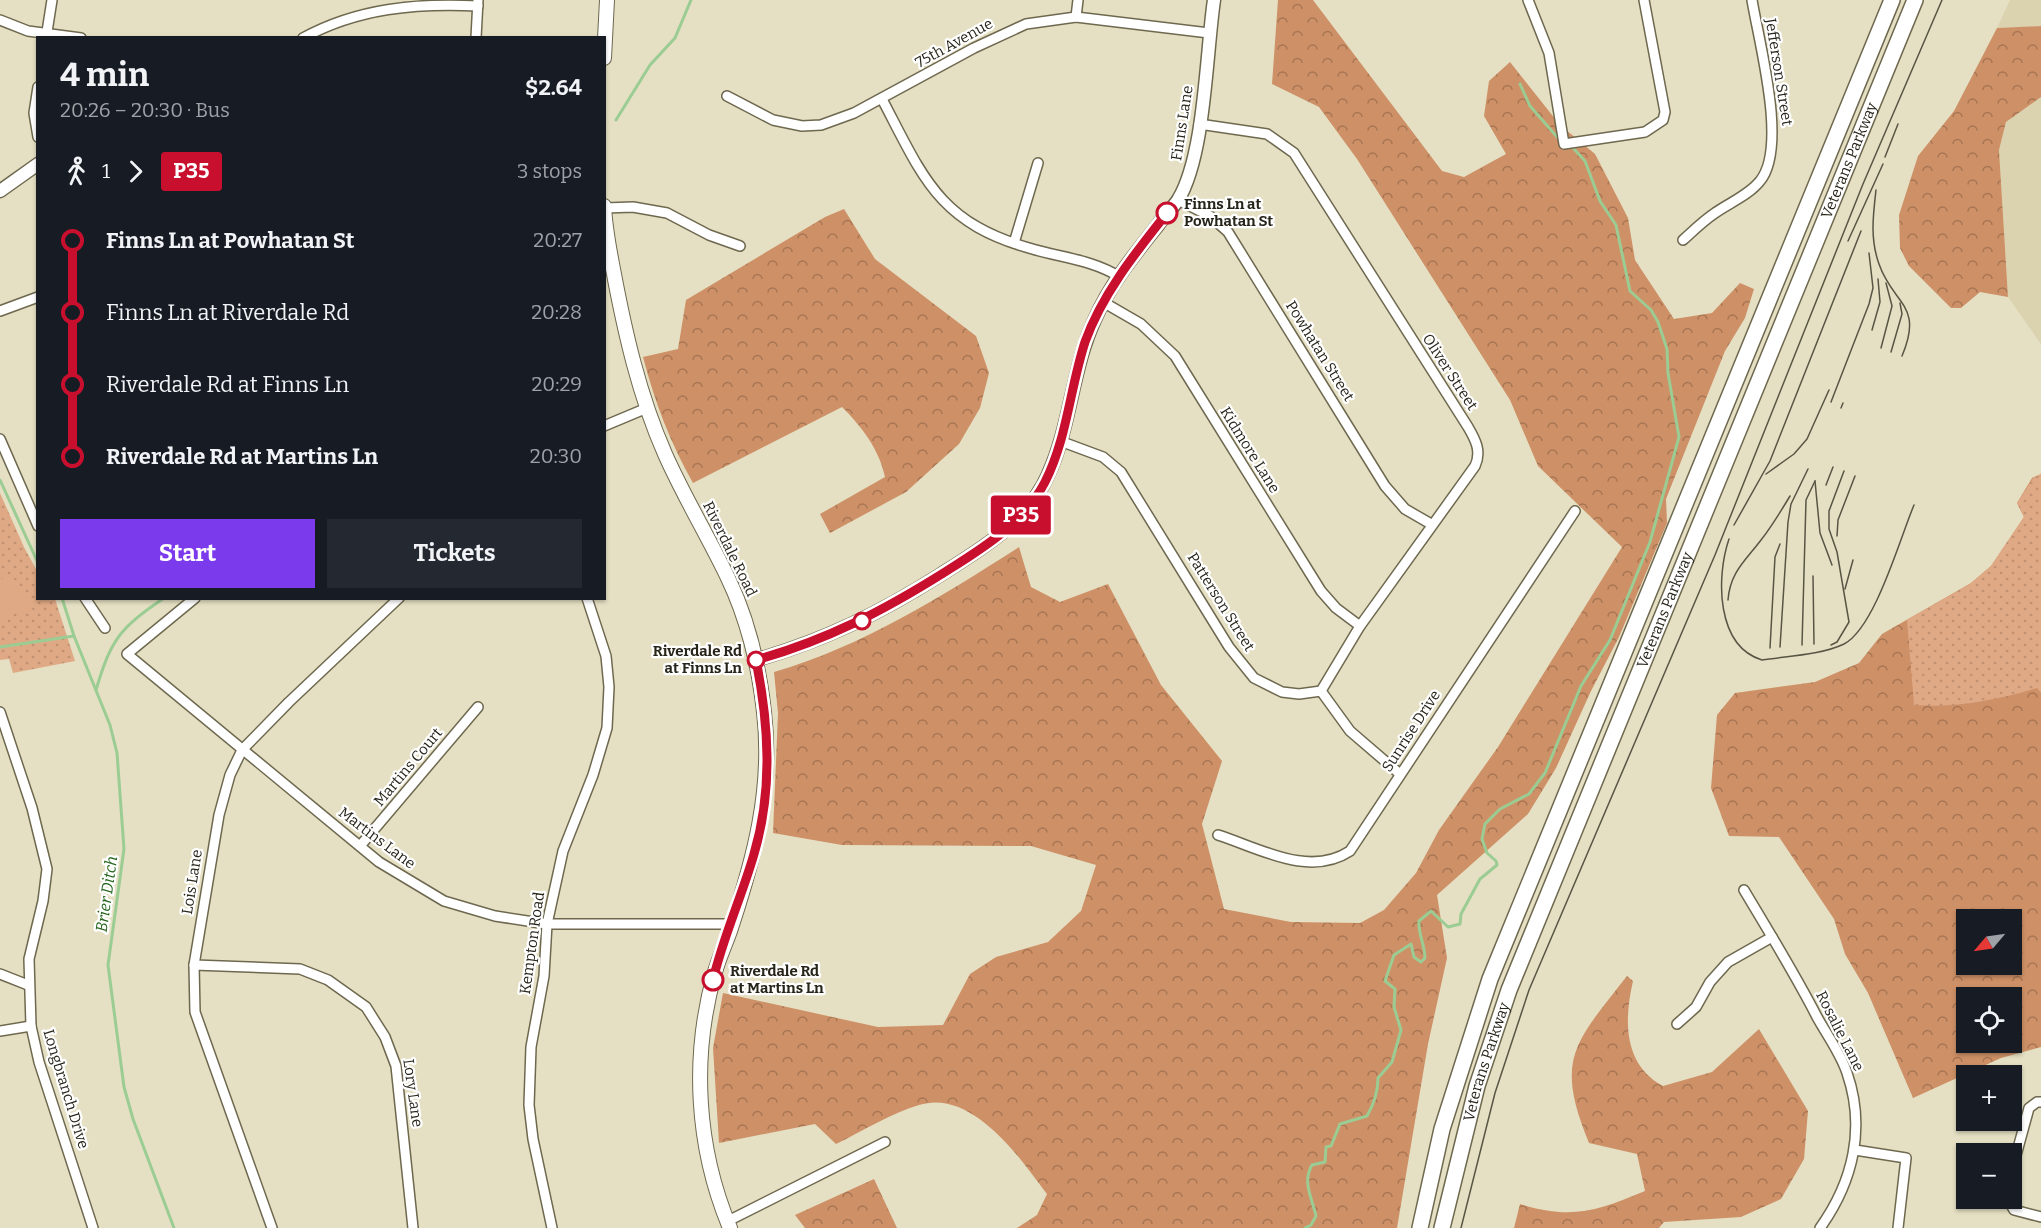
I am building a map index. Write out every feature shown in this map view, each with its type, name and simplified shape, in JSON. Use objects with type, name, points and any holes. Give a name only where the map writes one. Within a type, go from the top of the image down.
[{"type":"main road","points":[[605,36],[607,0]]},
{"type":"main road","name":"Veterans Parkway","points":[[1420,1228],[1442,1129],[1490,979],[1892,0]]},
{"type":"main road","name":"Veterans Parkway","points":[[1442,1228],[1477,1086],[1509,990],[1915,0]]},
{"type":"main road","name":"Riverdale Road","points":[[606,220],[619,305],[647,408],[666,457],[736,597],[756,660],[768,749],[766,783],[755,852],[711,987],[703,1043],[700,1087],[706,1154],[715,1189],[729,1225]]},
{"type":"street","points":[[0,20],[46,36],[52,0]]},
{"type":"street","points":[[1076,17],[1078,0]]},
{"type":"street","name":"Finns Lane","points":[[756,660],[818,640],[873,616],[987,544],[1010,527],[1036,497],[1048,475],[1060,441],[1084,345],[1103,303],[1178,200],[1194,155],[1214,0]]},
{"type":"street","points":[[1528,0],[1549,53],[1564,144],[1645,132],[1663,120],[1665,112],[1644,0]]},
{"type":"street","name":"Jefferson Street","points":[[1683,240],[1712,215],[1760,182],[1770,163],[1773,133],[1752,0]]},
{"type":"street","points":[[307,36],[339,21],[380,10],[428,4],[478,3],[476,36]]},
{"type":"street","name":"75th Avenue","points":[[727,96],[764,117],[802,126],[842,119],[1005,32],[1026,24],[1076,17],[1209,33]]},
{"type":"street","points":[[882,99],[917,166],[941,200],[970,225],[1014,243],[1088,261],[1120,277]]},
{"type":"street","points":[[36,100],[34,113],[36,125]]},
{"type":"street","name":"Oliver Street","points":[[1199,124],[1268,134],[1294,153],[1468,427],[1477,446],[1478,459],[1360,626],[1321,691]]},
{"type":"street","points":[[1014,243],[1038,162]]},
{"type":"street","points":[[0,191],[36,165]]},
{"type":"street","name":"Powhatan Street","points":[[1178,200],[1210,216],[1228,232],[1385,486],[1405,509],[1431,524]]},
{"type":"street","points":[[606,207],[633,207],[667,213],[709,235],[740,246]]},
{"type":"street","points":[[0,311],[36,298]]},
{"type":"street","name":"Kidmore Lane","points":[[1103,303],[1141,324],[1175,356],[1322,591],[1336,608],[1360,626]]},
{"type":"street","points":[[606,425],[647,408]]},
{"type":"street","points":[[0,439],[36,521]]},
{"type":"street","name":"Patterson Street","points":[[1060,441],[1103,456],[1121,472],[1229,647],[1254,678],[1282,692],[1299,694],[1321,691]]},
{"type":"street","name":"Sunrise Drive","points":[[1218,835],[1306,863],[1334,860],[1355,847],[1400,774],[1575,511]]},
{"type":"street","points":[[86,600],[105,628]]},
{"type":"street","name":"Martins Lane","points":[[193,600],[127,654],[379,862],[444,901],[495,916],[547,924],[732,924]]},
{"type":"street","name":"Lois Lane","points":[[272,1228],[198,1021],[194,1001],[194,965],[219,815],[230,775],[242,750],[397,600]]},
{"type":"street","name":"Kempton Road","points":[[552,1228],[532,1139],[531,1047],[544,976],[547,924],[563,851],[593,775],[607,728],[609,687],[606,656],[588,600]]},
{"type":"street","points":[[1321,691],[1350,731],[1400,774]]},
{"type":"street","name":"Martins Court","points":[[360,846],[478,707]]},
{"type":"street","name":"Longbranch Drive","points":[[0,712],[32,808],[47,869],[43,901],[31,945],[28,985],[32,1026],[42,1070],[93,1228]]},
{"type":"street","name":"Rosalie Lane","points":[[1744,890],[1847,1072],[1855,1106],[1855,1150],[1837,1203],[1820,1228]]},
{"type":"street","points":[[1677,1024],[1696,1007],[1710,982],[1728,962],[1772,937]]},
{"type":"street","name":"Lory Lane","points":[[194,965],[269,966],[309,972],[340,987],[366,1007],[385,1037],[396,1066],[413,1228]]},
{"type":"street","points":[[0,974],[28,985]]},
{"type":"street","points":[[0,1031],[32,1026]]},
{"type":"street","points":[[2019,1143],[2029,1108],[2041,1102]]},
{"type":"street","points":[[729,1225],[885,1142]]},
{"type":"street","points":[[1855,1150],[1906,1158],[1898,1228]]},
{"type":"street","points":[[2013,1209],[2041,1217]]},
{"type":"shaded area","points":[[2010,0],[2041,0],[2041,26],[1997,28]]},
{"type":"shaded area","points":[[2041,97],[2041,344],[2008,297],[1999,150],[2006,122]]},
{"type":"shaded area","points":[[2041,474],[2041,693],[2037,688],[1976,702],[1914,705],[1907,620],[1971,583],[1991,566],[2024,517],[2017,503],[2034,477]]},
{"type":"shaded area","points":[[0,493],[36,569],[36,600],[55,600],[75,661],[13,673],[9,659],[0,660]]},
{"type":"shaded area","points":[[4,577],[13,577],[33,610],[0,617],[0,581]]},
{"type":"green space","points":[[1278,0],[1313,0],[1442,171],[1464,177],[1506,154],[1484,116],[1489,81],[1510,62],[1560,125],[1595,154],[1628,218],[1635,260],[1674,319],[1712,313],[1740,283],[1754,289],[1745,318],[1725,351],[1666,499],[1667,523],[1619,637],[1591,691],[1556,768],[1528,814],[1437,895],[1447,958],[1428,1044],[1397,1228],[1017,1228],[1037,1215],[1047,1194],[1009,1146],[993,1130],[976,1116],[958,1107],[939,1102],[919,1105],[898,1113],[836,1144],[815,1124],[719,1143],[713,1048],[723,993],[878,1027],[943,1025],[970,974],[996,957],[1048,942],[1081,911],[1096,865],[1031,846],[842,845],[773,833],[778,713],[774,672],[807,661],[870,634],[961,584],[1019,547],[1031,587],[1060,602],[1108,584],[1161,685],[1222,761],[1202,824],[1224,909],[1291,922],[1360,923],[1384,910],[1416,873],[1439,830],[1498,747],[1622,547],[1538,466],[1510,400],[1357,159],[1319,107],[1272,84]]},
{"type":"green space","points":[[2041,26],[2041,97],[2006,122],[1999,150],[2008,297],[1980,292],[1961,308],[1951,308],[1909,266],[1900,248],[1899,215],[1918,156],[1954,111],[1997,28]]},
{"type":"green space","points":[[844,209],[875,259],[976,336],[989,373],[980,408],[959,444],[906,492],[830,533],[820,514],[885,477],[879,457],[869,439],[842,407],[693,483],[664,422],[643,357],[678,349],[686,300],[825,217]]},
{"type":"green space","points":[[2041,474],[2041,1047],[2022,1052],[2022,987],[1956,987],[1956,1053],[2019,1053],[1986,1065],[1956,1065],[1956,1078],[1913,1098],[1868,993],[1845,954],[1834,919],[1779,837],[1729,836],[1711,788],[1717,715],[1735,693],[1815,682],[1859,663],[1882,634],[1971,583],[1991,566],[2024,517],[2017,503],[2032,478]]},
{"type":"green space","points":[[1627,976],[1633,981],[1628,1026],[1634,1053],[1640,1066],[1663,1086],[1712,1072],[1759,1029],[1808,1111],[1804,1159],[1781,1199],[1741,1217],[1664,1222],[1659,1228],[1514,1228],[1520,1204],[1554,1212],[1584,1211],[1612,1204],[1645,1191],[1637,1154],[1589,1143],[1578,1114],[1573,1090],[1572,1070],[1575,1053],[1583,1036]]},
{"type":"green space","points":[[874,1179],[897,1228],[805,1228],[795,1215]]},
{"type":"waterway","points":[[616,120],[650,65],[675,38],[691,0]]},
{"type":"waterway","points":[[1520,84],[1530,106],[1558,138]]},
{"type":"waterway","points":[[1305,1228],[1311,1225],[1316,1216],[1308,1184],[1312,1165],[1325,1162],[1326,1147],[1331,1146],[1340,1124],[1367,1116],[1375,1098],[1378,1078],[1392,1062],[1401,1030],[1394,1007],[1395,989],[1385,981],[1394,955],[1411,944],[1414,957],[1421,962],[1425,958],[1419,921],[1431,911],[1448,927],[1460,924],[1461,914],[1480,879],[1497,865],[1487,853],[1482,839],[1485,824],[1500,809],[1529,794],[1545,773],[1581,686],[1610,640],[1650,542],[1679,437],[1668,373],[1667,349],[1658,322],[1651,310],[1630,291],[1616,225],[1600,201],[1585,161],[1574,149]]},
{"type":"waterway","points":[[0,480],[36,559]]},
{"type":"waterway","points":[[63,600],[74,636]]},
{"type":"waterway","points":[[96,690],[107,658],[119,636],[137,618],[161,600]]},
{"type":"waterway","name":"Brier Ditch","points":[[0,647],[74,636],[110,725],[117,753],[124,849],[108,965],[124,1087],[133,1119],[174,1228]]},
{"type":"tram line","points":[[1461,1228],[1495,1093],[1529,990],[1715,555],[1863,184],[1942,0]]},
{"type":"tram line","points":[[1885,157],[1898,124]]},
{"type":"tram line","points":[[1848,241],[1883,164]]},
{"type":"tram line","points":[[1876,190],[1873,227],[1876,255],[1885,278],[1904,306],[1910,325],[1902,356]]},
{"type":"tram line","points":[[1734,525],[1770,461],[1861,231]]},
{"type":"tram line","points":[[1831,402],[1869,304],[1873,288],[1869,253]]},
{"type":"tram line","points":[[1872,330],[1880,302],[1878,279]]},
{"type":"tram line","points":[[1881,348],[1892,306],[1886,283]]},
{"type":"tram line","points":[[1891,352],[1902,314],[1900,303]]},
{"type":"tram line","points":[[1766,474],[1794,454],[1807,439],[1829,390]]},
{"type":"tram line","points":[[1841,408],[1843,403]]},
{"type":"tram line","points":[[1826,485],[1833,467]]},
{"type":"tram line","points":[[1780,647],[1788,522],[1791,504],[1808,469]]},
{"type":"tram line","points":[[1831,645],[1837,642],[1849,622],[1837,552],[1829,529],[1829,511],[1844,471]]},
{"type":"tram line","points":[[1837,536],[1838,520],[1855,476]]},
{"type":"tram line","points":[[1815,481],[1820,533],[1832,565]]},
{"type":"tram line","points":[[1802,645],[1806,500],[1815,481]]},
{"type":"tram line","points":[[1728,600],[1735,574],[1769,529],[1790,496]]},
{"type":"tram line","points":[[1729,539],[1722,572],[1723,608],[1728,626],[1736,641],[1747,652],[1762,660],[1815,653],[1844,644],[1855,635],[1866,620],[1885,581],[1914,505]]},
{"type":"tram line","points":[[1770,648],[1775,557],[1780,544]]},
{"type":"tram line","points":[[1845,589],[1853,560]]},
{"type":"tram line","points":[[1813,576],[1814,644]]},
{"type":"bus line","name":"P35","points":[[713,980],[755,852],[763,810],[768,749],[756,660],[828,636],[888,608],[982,548],[1019,518],[1036,497],[1053,463],[1084,345],[1096,316],[1115,283],[1167,213]]},
{"type":"place","name":"Finns Ln at Powhatan St","points":[[1167,213]]},
{"type":"place","name":"Riverdale Rd at Finns Ln","points":[[756,660]]},
{"type":"place","name":"Riverdale Rd at Martins Ln","points":[[713,980]]}]
